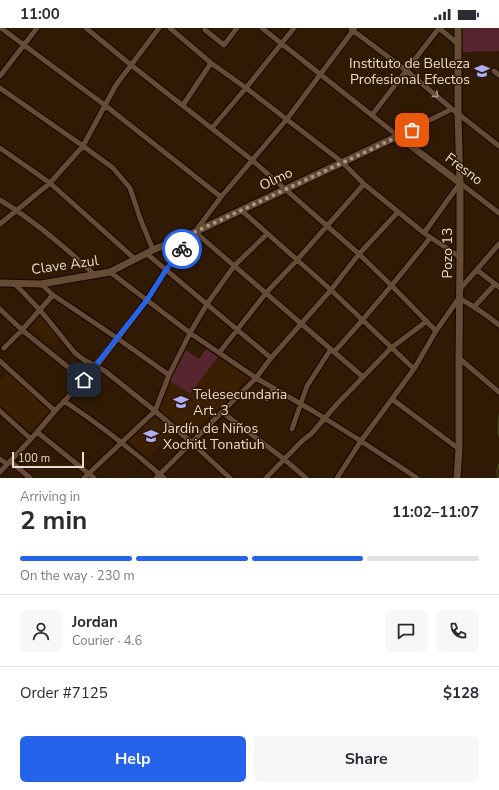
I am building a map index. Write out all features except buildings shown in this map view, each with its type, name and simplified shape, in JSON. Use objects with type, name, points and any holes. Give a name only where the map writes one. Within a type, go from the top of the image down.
[{"type":"main road","name":"Pozo 13","points":[[457,478],[460,183],[455,111],[458,28]]},
{"type":"main road","name":"Olmo","points":[[110,272],[153,250],[286,190],[398,136]]},
{"type":"main road","name":"Fresno","points":[[398,136],[460,183]]},
{"type":"main road","name":"Clave Azul","points":[[0,283],[41,284],[110,272]]},
{"type":"street","points":[[1,28],[106,106],[221,197]]},
{"type":"street","points":[[0,76],[37,28]]},
{"type":"street","points":[[86,28],[252,160],[359,254],[436,331]]},
{"type":"street","points":[[0,224],[18,211],[50,183],[83,146],[116,85],[159,28]]},
{"type":"street","points":[[170,28],[211,63],[342,162],[364,184],[430,238],[460,257]]},
{"type":"street","points":[[205,30],[224,45],[237,28]]},
{"type":"street","name":"Fresno","points":[[262,28],[398,136]]},
{"type":"street","points":[[212,128],[283,44],[294,28]]},
{"type":"street","points":[[372,115],[439,28],[458,44]]},
{"type":"street","points":[[0,472],[96,367],[147,300],[166,270],[221,197],[287,119],[353,29],[407,70],[499,146]]},
{"type":"street","points":[[183,105],[211,63]]},
{"type":"street","points":[[494,71],[499,76]]},
{"type":"street","points":[[0,88],[113,168],[130,188],[153,250]]},
{"type":"street","name":"Olmo","points":[[398,136],[455,111]]},
{"type":"street","points":[[0,148],[50,183],[135,259]]},
{"type":"street","points":[[424,233],[460,183]]},
{"type":"street","name":"Fresno","points":[[460,183],[499,213]]},
{"type":"street","points":[[220,353],[266,293],[298,260],[364,184]]},
{"type":"street","points":[[0,200],[18,211],[60,243],[95,274]]},
{"type":"street","points":[[241,210],[331,290],[414,369]]},
{"type":"street","points":[[64,401],[81,412],[121,443],[160,477],[191,442],[256,378],[271,358],[331,290],[359,254],[398,212]]},
{"type":"street","points":[[195,232],[364,377]]},
{"type":"street","points":[[84,478],[155,411],[169,375],[190,333],[207,304],[234,266],[267,234]]},
{"type":"street","points":[[292,429],[306,386],[333,350],[363,321],[430,238]]},
{"type":"street","points":[[460,289],[499,244]]},
{"type":"street","points":[[146,254],[271,358]]},
{"type":"street","points":[[474,306],[497,286],[476,270]]},
{"type":"street","points":[[110,272],[190,333],[256,378],[324,418],[417,478]]},
{"type":"street","points":[[15,284],[40,310],[75,353],[84,360],[105,371],[155,411],[230,478]]},
{"type":"street","points":[[41,284],[53,295],[118,338],[169,375]]},
{"type":"street","points":[[4,348],[53,295]]},
{"type":"street","points":[[337,478],[361,441],[414,369],[436,331],[459,298],[474,306],[499,325]]},
{"type":"street","points":[[0,309],[22,330],[84,380]]},
{"type":"street","points":[[266,478],[311,434],[324,418],[391,348],[427,321]]},
{"type":"street","points":[[458,358],[499,392]]},
{"type":"street","points":[[0,361],[55,411]]},
{"type":"street","points":[[267,399],[274,389]]},
{"type":"street","points":[[392,399],[458,449]]},
{"type":"street","points":[[0,411],[31,439]]},
{"type":"street","points":[[222,412],[284,459],[306,478]]},
{"type":"street","points":[[37,432],[94,478]]},
{"type":"street","points":[[0,459],[8,462],[30,478]]},
{"type":"shaded area","points":[[463,28],[499,28],[499,51],[462,52]]},
{"type":"shaded area","points":[[43,313],[64,335],[54,347],[30,329]]},
{"type":"shaded area","points":[[206,349],[218,357],[190,394],[170,381],[186,350],[199,359]]},
{"type":"shaded area","points":[[218,357],[249,378],[190,437],[160,410],[170,381],[190,394]]},
{"type":"shaded area","points":[[7,373],[50,410],[30,432],[0,405],[0,381]]},
{"type":"shaded area","name":"Jardín de Niños Xochitl Tonatiuh","points":[[154,415],[173,432],[148,458],[128,440]]},
{"type":"waterway","points":[[499,415],[499,437]]},
{"type":"waterway","points":[[498,478],[497,471],[499,464]]},
{"type":"way so far","points":[[182,249],[195,232],[412,130]]},
{"type":"place","name":"Instituto de Belleza Profesional Efectos","points":[[482,71]]},
{"type":"place","name":"Telesecundaria Art. 3","points":[[181,402]]},
{"type":"place","name":"Jardín de Niños Xochitl Tonatiuh","points":[[151,436]]},
{"type":"route","points":[[84,380],[96,367],[147,300],[166,270],[182,249]]}]
